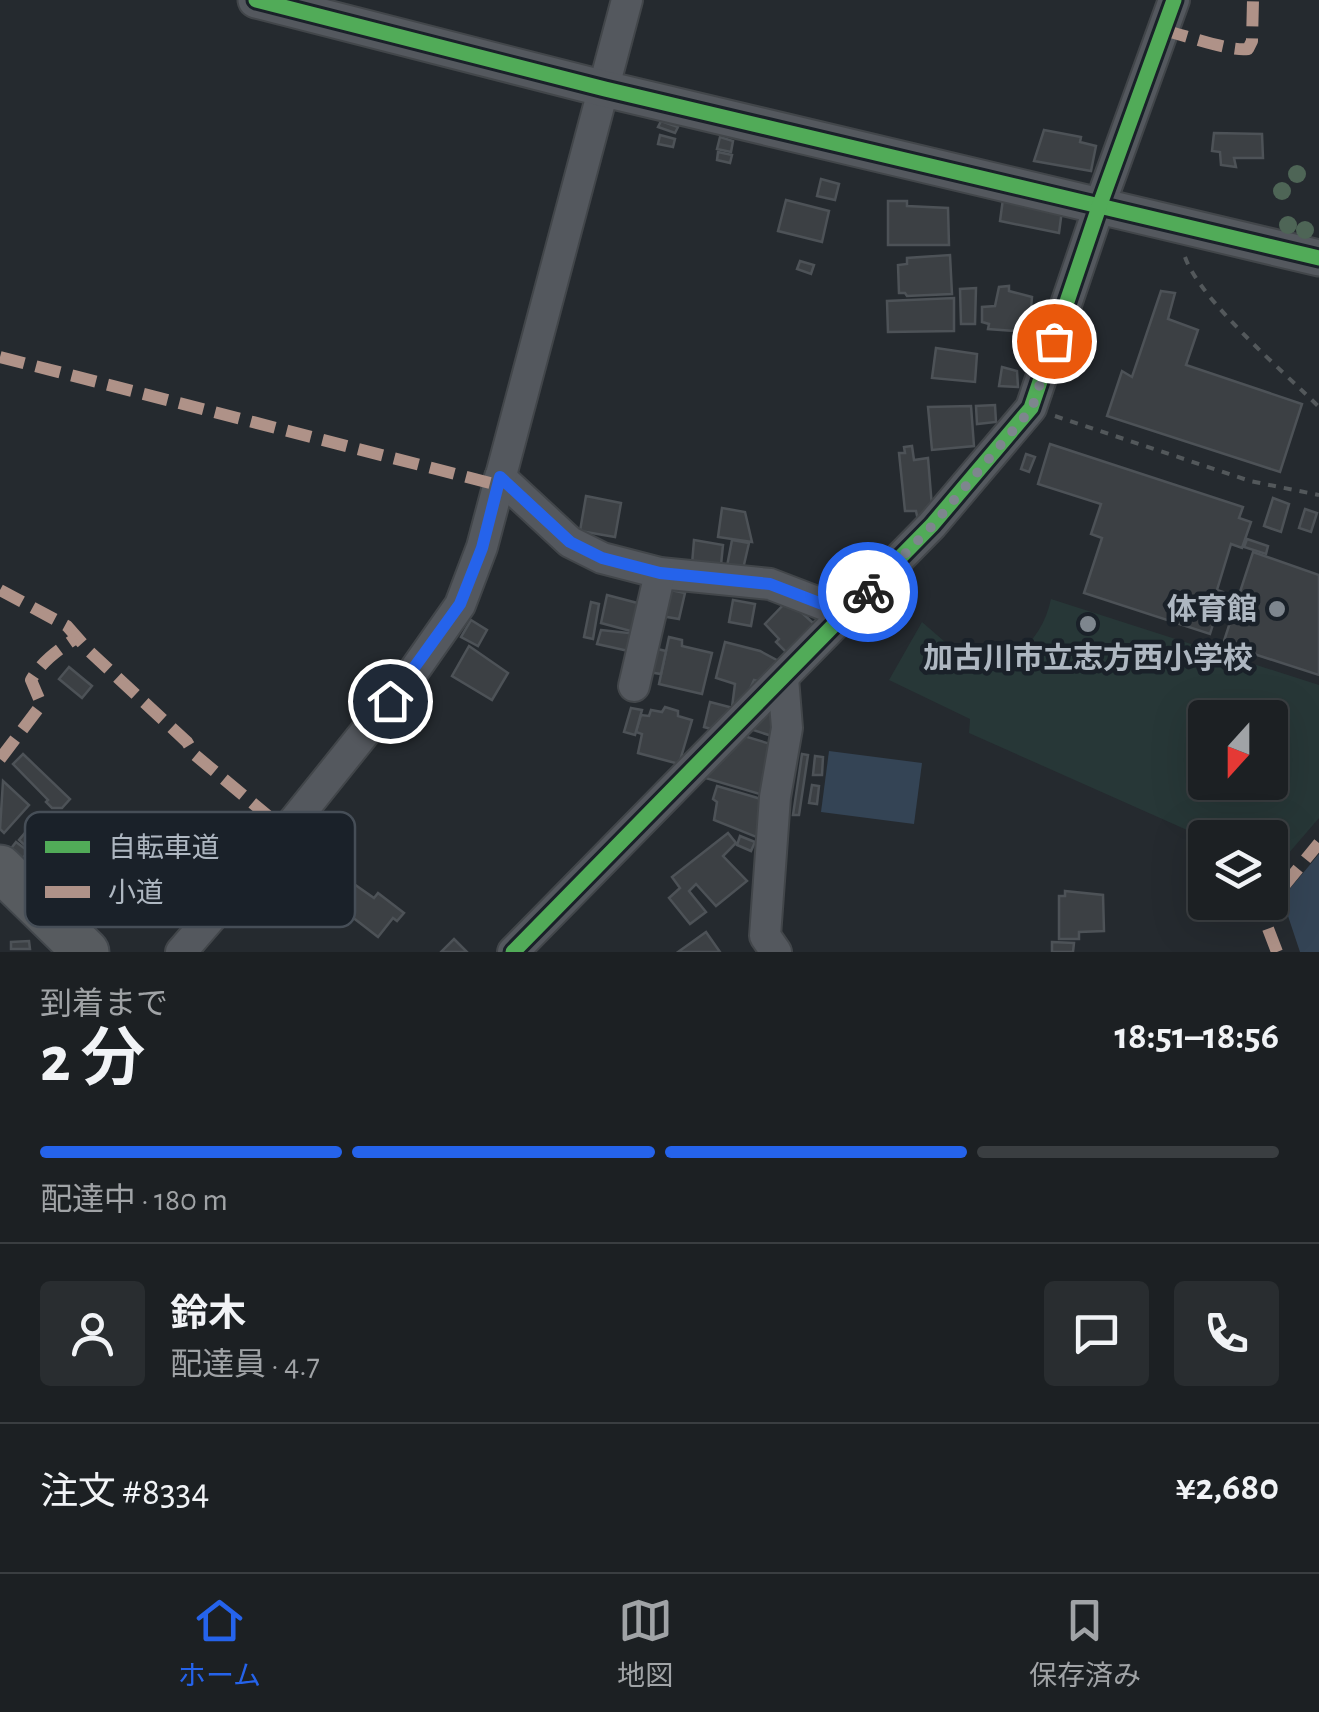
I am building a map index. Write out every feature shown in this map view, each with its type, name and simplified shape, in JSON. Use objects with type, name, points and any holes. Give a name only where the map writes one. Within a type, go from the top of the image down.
[{"type":"main road","points":[[0,868],[25,892]]},
{"type":"main road","points":[[60,927],[86,952]]},
{"type":"street","points":[[256,0],[606,90],[1319,258]]},
{"type":"street","points":[[302,812],[411,675],[460,604],[482,548],[627,0]]},
{"type":"street","points":[[513,952],[932,526],[1032,408],[1174,0]]},
{"type":"street","points":[[500,477],[584,550],[660,573],[770,584],[848,614]]},
{"type":"street","points":[[634,686],[660,573]]},
{"type":"street","points":[[776,952],[766,936],[775,796],[787,728],[784,678]]},
{"type":"street","points":[[180,952],[202,927]]},
{"type":"path","points":[[1174,224],[1192,275],[1319,407]]},
{"type":"path","points":[[1032,408],[1250,482],[1319,495]]},
{"type":"shaded area","points":[[1051,599],[1319,685],[1319,818],[1288,854],[1288,820],[1188,820],[1188,830],[969,733],[970,719],[889,680],[922,622],[975,668],[1015,655],[1041,626]]},
{"type":"water","points":[[829,751],[922,763],[914,824],[821,812]]},
{"type":"water","points":[[1319,854],[1319,952],[1300,952],[1288,916],[1288,891]]},
{"type":"building","points":[[661,121],[678,127],[675,133],[658,127]]},
{"type":"building","points":[[1044,130],[1081,137],[1080,142],[1096,146],[1091,171],[1034,161]]},
{"type":"building","points":[[1214,133],[1262,134],[1263,158],[1234,158],[1236,167],[1221,165],[1220,152],[1212,151]]},
{"type":"building","points":[[660,135],[675,139],[673,147],[658,144]]},
{"type":"building","points":[[720,137],[733,141],[731,152],[717,149]]},
{"type":"building","points":[[718,152],[732,155],[730,163],[717,160]]},
{"type":"building","points":[[821,179],[839,184],[835,200],[817,196]]},
{"type":"building","points":[[1003,199],[1062,210],[1059,233],[1000,221]]},
{"type":"building","points":[[786,200],[829,211],[822,242],[778,231]]},
{"type":"building","points":[[888,201],[948,208],[949,245],[888,245]]},
{"type":"building","points":[[950,255],[952,294],[899,293],[898,265],[907,264],[907,258]]},
{"type":"building","points":[[800,261],[814,265],[811,274],[797,269]]},
{"type":"building","points":[[1009,286],[1009,291],[1032,297],[1029,332],[988,329],[989,324],[982,322],[982,307],[995,306],[999,287]]},
{"type":"building","points":[[976,288],[975,324],[961,324],[960,289]]},
{"type":"building","points":[[1161,291],[1175,293],[1168,319],[1198,330],[1186,365],[1302,404],[1280,472],[1107,416],[1122,371],[1132,377]]},
{"type":"building","points":[[954,298],[954,331],[888,332],[887,301]]},
{"type":"building","points":[[936,348],[977,354],[975,382],[932,378]]},
{"type":"building","points":[[1002,367],[1017,371],[1018,387],[999,386]]},
{"type":"building","points":[[995,405],[996,422],[977,424],[976,406]]},
{"type":"building","points":[[971,406],[974,446],[932,450],[928,407]]},
{"type":"building","points":[[1050,444],[1243,507],[1239,518],[1251,522],[1242,548],[1231,544],[1217,590],[1223,592],[1210,634],[1084,593],[1102,538],[1091,534],[1101,504],[1038,484]]},
{"type":"building","points":[[912,446],[914,460],[928,458],[932,507],[920,530],[916,511],[905,511],[899,453]]},
{"type":"building","points":[[1026,454],[1035,457],[1029,472],[1021,469]]},
{"type":"building","points":[[586,496],[621,503],[615,537],[580,531]]},
{"type":"building","points":[[1273,498],[1289,504],[1281,532],[1264,526]]},
{"type":"building","points":[[722,508],[745,512],[752,542],[718,537]]},
{"type":"building","points":[[1305,509],[1317,513],[1311,532],[1299,528]]},
{"type":"building","points":[[1247,539],[1268,546],[1266,554],[1244,547]]},
{"type":"building","points":[[694,540],[723,545],[721,565],[692,564]]},
{"type":"building","points":[[732,540],[749,543],[743,569],[727,566]]},
{"type":"building","name":"体育館","points":[[1253,552],[1319,575],[1319,675],[1223,644]]},
{"type":"building","points":[[666,589],[685,593],[679,619],[661,616]]},
{"type":"building","points":[[1225,594],[1237,598],[1233,610],[1221,606]]},
{"type":"building","points":[[607,595],[645,605],[638,633],[601,623]]},
{"type":"building","points":[[902,597],[911,610],[888,627],[878,613]]},
{"type":"building","points":[[733,600],[755,604],[751,626],[729,622]]},
{"type":"building","points":[[788,600],[813,623],[825,611],[792,658],[765,624]]},
{"type":"building","points":[[591,602],[599,604],[593,639],[584,637]]},
{"type":"building","points":[[471,620],[487,630],[478,646],[461,637]]},
{"type":"building","points":[[601,630],[638,634],[633,652],[597,644]]},
{"type":"building","points":[[669,637],[682,640],[682,646],[712,653],[702,694],[659,684]]},
{"type":"building","points":[[725,642],[760,651],[786,665],[767,683],[754,680],[741,709],[732,707],[735,684],[716,678]]},
{"type":"building","points":[[469,646],[508,673],[492,700],[452,676]]},
{"type":"building","points":[[653,648],[666,651],[661,674],[648,672]]},
{"type":"building","points":[[69,667],[92,686],[82,698],[59,679]]},
{"type":"building","points":[[710,702],[737,709],[719,731],[704,727]]},
{"type":"building","points":[[776,703],[775,737],[750,729]]},
{"type":"building","points":[[665,707],[692,720],[679,764],[638,753],[642,734],[636,732],[641,715],[649,716],[651,710],[662,712]]},
{"type":"building","points":[[631,708],[642,710],[635,735],[624,732]]},
{"type":"building","points":[[744,736],[777,746],[763,795],[702,777]]},
{"type":"building","points":[[23,754],[70,799],[62,808],[52,808],[13,764]]},
{"type":"building","points":[[802,754],[808,755],[799,815],[793,815]]},
{"type":"building","points":[[815,756],[823,757],[822,775],[813,775]]},
{"type":"building","points":[[3,781],[29,805],[4,833],[0,829]]},
{"type":"building","points":[[812,785],[819,786],[817,804],[809,803]]},
{"type":"building","points":[[717,786],[768,801],[764,840],[714,820]]},
{"type":"building","points":[[728,833],[736,843],[723,856],[747,881],[716,906],[696,884],[689,891],[706,912],[690,924],[669,898],[680,888],[672,877]]},
{"type":"building","points":[[740,836],[755,842],[751,851],[737,845]]},
{"type":"building","points":[[16,842],[25,849],[19,864],[6,855]]},
{"type":"building","points":[[355,885],[374,898],[378,893],[404,913],[397,921],[393,918],[378,937],[355,919]]},
{"type":"building","points":[[1065,891],[1103,895],[1104,931],[1079,932],[1079,939],[1059,939],[1059,896],[1065,896]]},
{"type":"building","points":[[706,932],[720,952],[678,952]]},
{"type":"building","points":[[454,939],[467,952],[441,952]]},
{"type":"building","points":[[29,941],[30,949],[11,949],[11,942]]},
{"type":"building","points":[[1052,942],[1074,943],[1073,952],[1052,952]]},
{"type":"marked path","points":[[1163,30],[1219,46],[1248,49],[1252,41],[1253,0]]},
{"type":"marked path","points":[[0,357],[498,485]]},
{"type":"marked path","points":[[0,590],[67,626],[187,742],[195,755],[263,812]]},
{"type":"marked path","points":[[0,759],[38,709],[40,701],[31,680],[46,661],[76,638]]},
{"type":"marked path","points":[[1277,952],[1262,913],[1319,843]]},
{"type":"cycle path","points":[[256,0],[605,89],[1319,258]]},
{"type":"cycle path","points":[[513,952],[932,525],[1031,408],[1174,0]]},
{"type":"way so far","points":[[868,592],[932,526],[1032,408],[1054,341]]},
{"type":"place","name":"体育館","points":[[1277,609]]},
{"type":"place","name":"加古川市立志方西小学校","points":[[1088,624]]},
{"type":"route","points":[[390,701],[460,604],[482,548],[500,477],[570,542],[602,558],[660,573],[770,584],[848,614],[868,592]]}]
